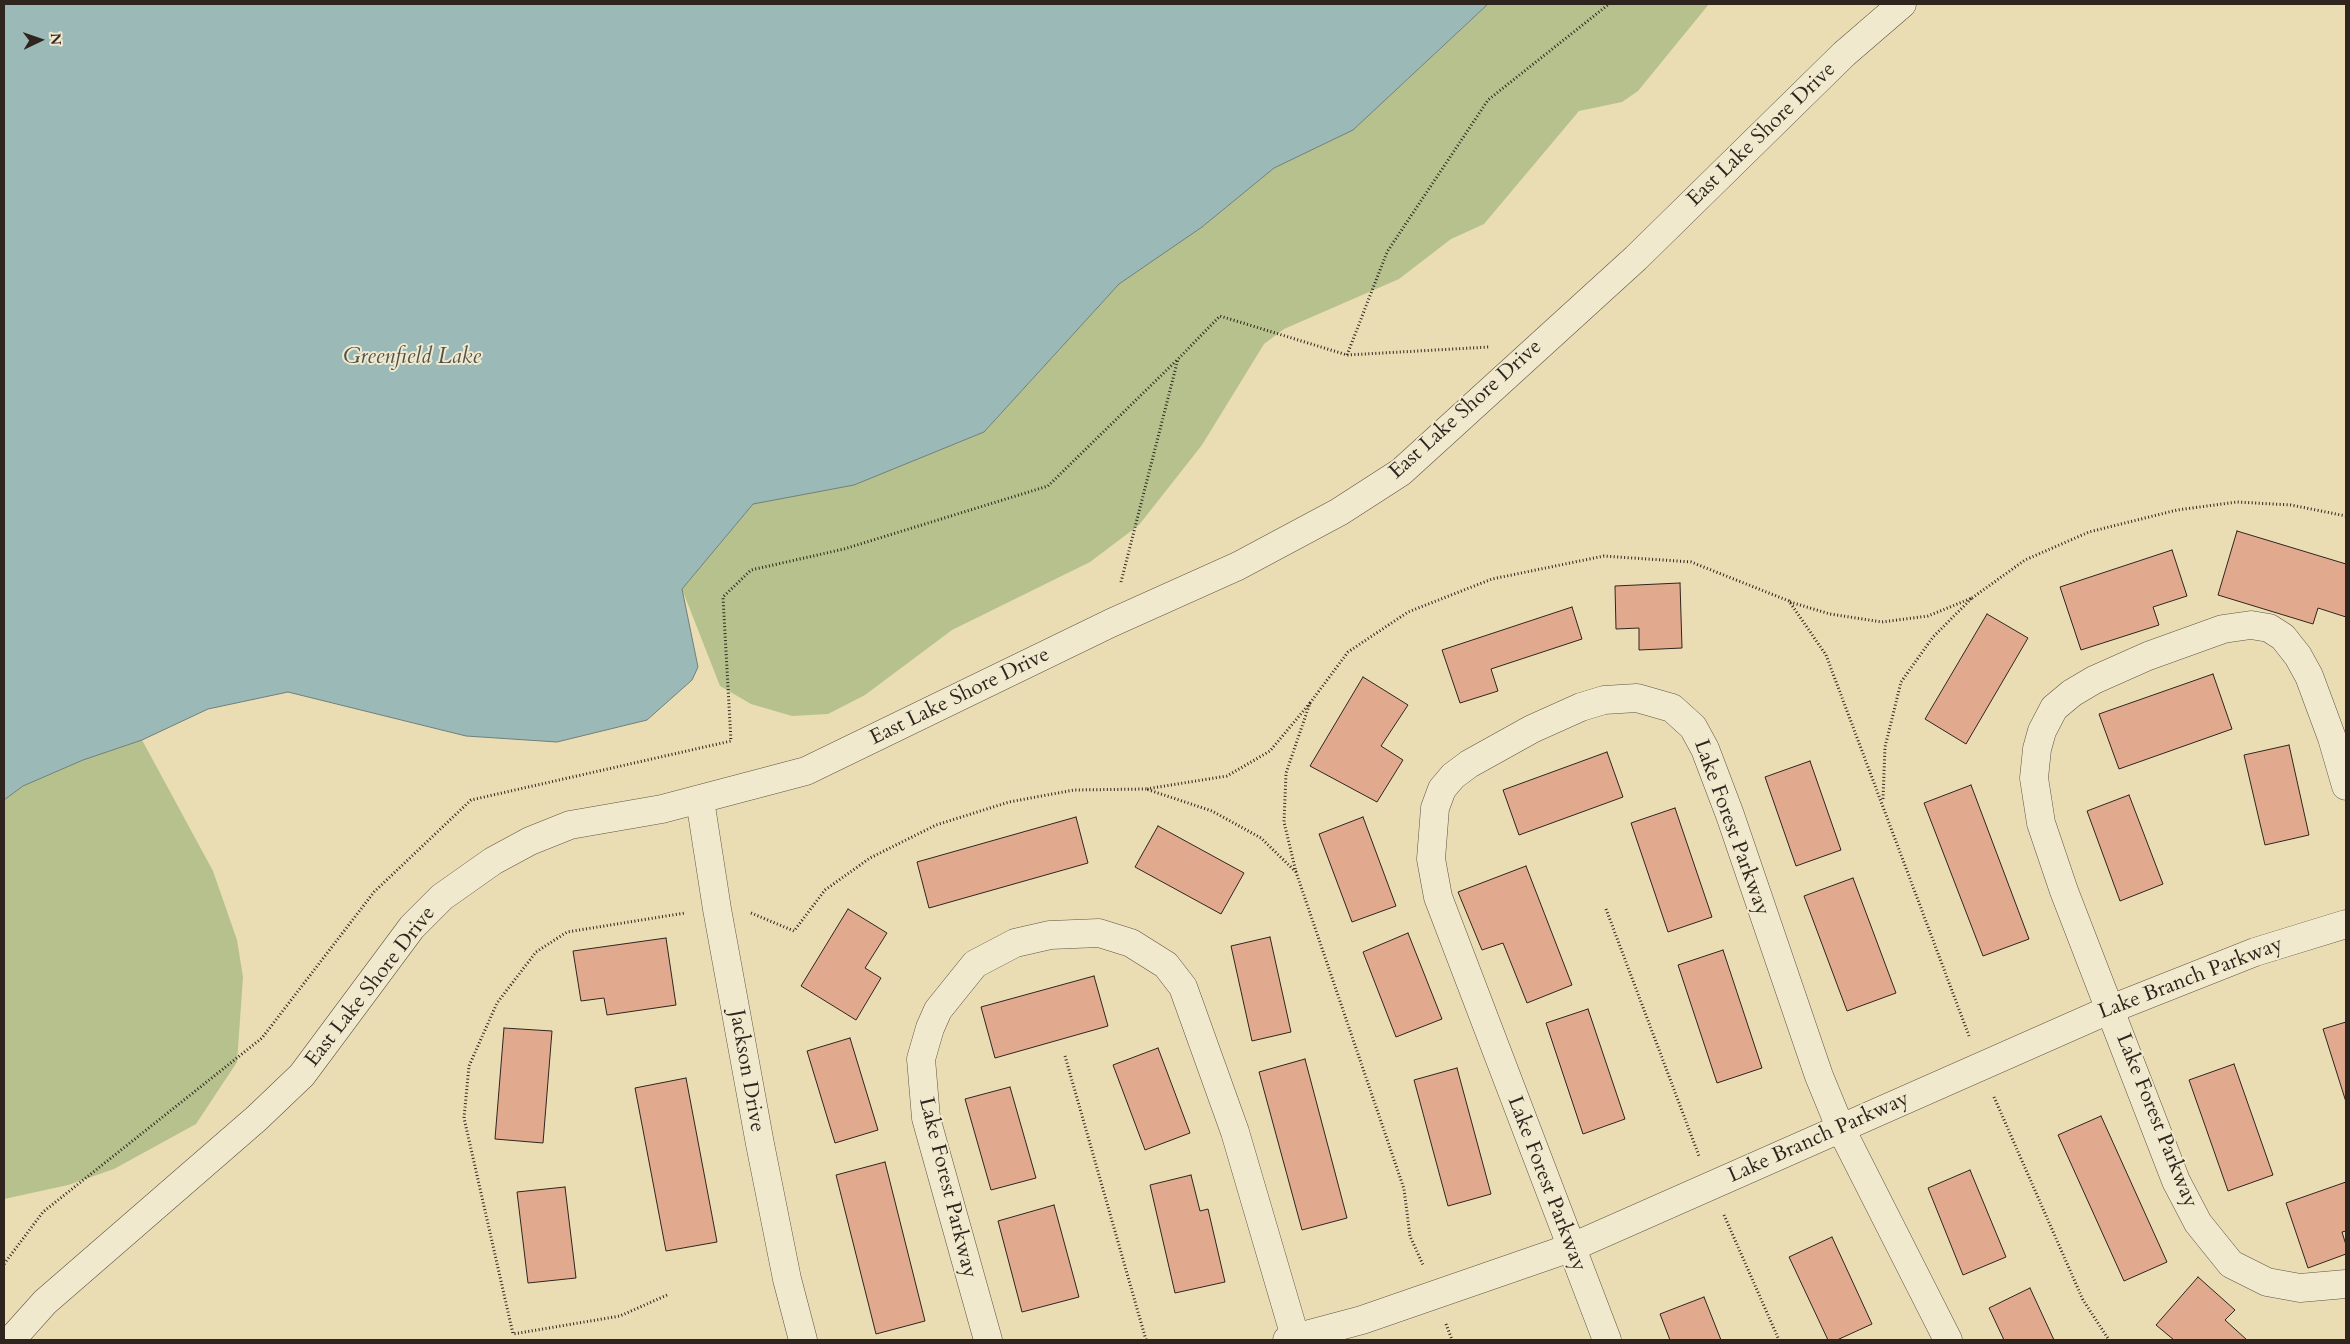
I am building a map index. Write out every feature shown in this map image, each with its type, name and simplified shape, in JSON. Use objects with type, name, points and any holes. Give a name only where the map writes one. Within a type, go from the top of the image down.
[{"type":"street","name":"East Lake Shore Drive","points":[[11,1340],[45,1302],[257,1118],[302,1075],[412,927],[442,897],[493,861],[530,841],[570,825],[700,800],[806,771],[1112,623],[1238,566],[1339,512],[1401,472],[1636,258],[1844,54],[1902,4]]},
{"type":"street","name":"Lake Forest Parkway","points":[[2346,786],[2332,738],[2298,656],[2283,637],[2269,628],[2251,625],[2223,629],[2148,656],[2094,680],[2072,693],[2054,708],[2042,731],[2037,749],[2034,778],[2036,801],[2041,823],[2064,891],[2176,1181],[2198,1224],[2231,1264],[2267,1282],[2300,1288],[2346,1284]]},
{"type":"street","name":"Lake Forest Parkway","points":[[1607,1340],[1570,1248],[1438,897],[1431,859],[1435,808],[1442,790],[1453,776],[1469,764],[1532,729],[1581,707],[1604,700],[1637,698],[1672,708],[1693,727],[1705,749],[1730,815],[1819,1076],[1840,1127],[1948,1340]]},
{"type":"street","name":"Jackson Drive","points":[[700,800],[716,909],[760,1144],[787,1278],[803,1340]]},
{"type":"street","name":"Lake Branch Parkway","points":[[1292,1340],[1362,1320],[1570,1248],[1840,1127],[2111,1009],[2256,952],[2346,924]]},
{"type":"street","name":"Lake Forest Parkway","points":[[988,1340],[926,1118],[921,1059],[930,1028],[938,1010],[975,964],[1015,943],[1050,935],[1099,933],[1131,943],[1166,965],[1183,987],[1235,1132],[1292,1340]]},
{"type":"path","points":[[1347,355],[1387,252],[1488,100],[1609,4]]},
{"type":"path","points":[[4,1264],[43,1212],[262,1038],[374,892],[471,800],[731,741],[724,597],[751,570],[844,549],[1048,486],[1220,316],[1347,355],[1540,344]]},
{"type":"path","points":[[1112,623],[1178,359]]},
{"type":"path","points":[[1789,602],[1826,655],[1882,802],[1885,747],[1901,682],[1933,637],[1972,598],[2025,560],[2089,532],[2177,510],[2237,502],[2291,505],[2346,516]]},
{"type":"path","points":[[667,1294],[620,1316],[513,1334],[464,1118],[470,1066],[497,1003],[536,952],[567,932],[617,922],[716,909],[744,910],[794,931],[825,890],[870,858],[936,825],[1009,802],[1074,790],[1146,789],[1227,776],[1270,750],[1310,703],[1348,652],[1408,612],[1492,579],[1604,556],[1691,562],[1789,602],[1830,614],[1882,622],[1928,616],[1972,598]]},
{"type":"path","points":[[1310,703],[1286,773],[1284,822],[1296,872],[1404,1189],[1410,1236],[1452,1340]]},
{"type":"path","points":[[1146,789],[1212,811],[1261,838],[1296,872]]},
{"type":"path","points":[[1606,909],[1710,1186],[1779,1340]]},
{"type":"path","points":[[1065,1056],[1146,1340]]},
{"type":"green space","points":[[1488,4],[1709,4],[1638,91],[1622,102],[1579,111],[1484,224],[1451,239],[1399,279],[1284,329],[1264,344],[1202,445],[1139,525],[1090,562],[952,630],[865,695],[828,714],[792,716],[751,704],[720,686],[682,589],[753,504],[854,485],[984,432],[1119,284],[1202,227],[1274,168],[1353,130]]},
{"type":"green space","points":[[142,740],[213,871],[237,940],[243,977],[237,1062],[196,1124],[114,1169],[68,1185],[4,1199],[4,800],[23,786],[83,760]]},
{"type":"water","name":"Greenfield Lake","points":[[4,4],[1488,4],[1353,130],[1274,168],[1202,227],[1119,284],[984,432],[854,485],[753,504],[682,589],[698,667],[692,680],[647,720],[557,742],[466,736],[288,692],[208,709],[142,740],[83,760],[23,786],[4,800]]},
{"type":"building","points":[[2237,531],[2346,564],[2346,617],[2318,608],[2313,624],[2218,595]]},
{"type":"building","points":[[2172,550],[2187,596],[2153,607],[2159,625],[2081,650],[2060,587]]},
{"type":"building","points":[[1680,583],[1682,648],[1639,650],[1639,628],[1616,629],[1615,586]]},
{"type":"building","points":[[1572,607],[1582,639],[1491,669],[1498,691],[1460,703],[1442,650]]},
{"type":"building","points":[[1987,614],[2028,638],[1966,744],[1925,719]]},
{"type":"building","points":[[2213,674],[2232,729],[2119,769],[2099,714]]},
{"type":"building","points":[[1363,677],[1408,705],[1381,746],[1403,760],[1377,802],[1310,766]]},
{"type":"building","points":[[2289,745],[2309,835],[2265,845],[2244,755]]},
{"type":"building","points":[[1607,752],[1623,797],[1519,835],[1503,790]]},
{"type":"building","points":[[1810,761],[1841,850],[1796,866],[1765,777]]},
{"type":"building","points":[[1971,785],[2029,939],[1983,956],[1924,803]]},
{"type":"building","points":[[2129,795],[2163,884],[2120,901],[2087,811]]},
{"type":"building","points":[[1675,808],[1712,917],[1668,932],[1631,823]]},
{"type":"building","points":[[1076,817],[1088,863],[929,908],[917,862]]},
{"type":"building","points":[[1363,817],[1396,906],[1352,922],[1319,834]]},
{"type":"building","points":[[1158,826],[1244,873],[1221,914],[1135,867]]},
{"type":"building","points":[[1526,866],[1572,985],[1527,1003],[1503,943],[1482,950],[1458,892]]},
{"type":"building","points":[[1853,878],[1896,993],[1847,1011],[1804,896]]},
{"type":"building","points":[[848,909],[887,933],[865,968],[881,978],[856,1020],[801,986]]},
{"type":"building","points":[[1408,933],[1442,1019],[1396,1037],[1363,952]]},
{"type":"building","points":[[1270,937],[1291,1032],[1252,1041],[1231,946]]},
{"type":"building","points":[[666,938],[676,1005],[607,1015],[604,998],[581,1001],[573,951]]},
{"type":"building","points":[[1723,950],[1762,1068],[1717,1083],[1678,965]]},
{"type":"building","points":[[1094,976],[1108,1026],[995,1058],[981,1007]]},
{"type":"building","points":[[1588,1009],[1625,1119],[1583,1134],[1546,1023]]},
{"type":"building","points":[[2346,1022],[2346,1102],[2323,1029]]},
{"type":"building","points":[[504,1028],[552,1031],[543,1143],[495,1139]]},
{"type":"building","points":[[850,1038],[878,1130],[835,1143],[807,1051]]},
{"type":"building","points":[[1158,1048],[1190,1133],[1145,1150],[1113,1065]]},
{"type":"building","points":[[1305,1059],[1347,1218],[1302,1230],[1259,1072]]},
{"type":"building","points":[[2234,1064],[2273,1175],[2228,1191],[2189,1080]]},
{"type":"building","points":[[1457,1068],[1491,1194],[1448,1206],[1414,1080]]},
{"type":"building","points":[[686,1078],[717,1242],[666,1251],[635,1088]]},
{"type":"building","points":[[1010,1087],[1036,1178],[991,1190],[965,1099]]},
{"type":"building","points":[[2101,1116],[2167,1262],[2124,1281],[2058,1135]]},
{"type":"building","points":[[885,1162],[925,1321],[876,1334],[836,1175]]},
{"type":"building","points":[[1970,1170],[2006,1257],[1963,1275],[1928,1188]]},
{"type":"building","points":[[1191,1175],[1200,1211],[1208,1209],[1225,1282],[1175,1293],[1150,1185]]},
{"type":"building","points":[[2346,1182],[2346,1231],[2342,1232],[2346,1245],[2346,1254],[2308,1268],[2286,1203]]},
{"type":"building","points":[[565,1187],[576,1278],[528,1283],[517,1192]]},
{"type":"building","points":[[1054,1205],[1079,1297],[1022,1312],[998,1221]]},
{"type":"building","points":[[1832,1237],[1872,1324],[1837,1340],[1828,1340],[1789,1257]]},
{"type":"building","points":[[2198,1277],[2235,1310],[2225,1320],[2247,1340],[2174,1340],[2156,1325]]},
{"type":"building","points":[[2030,1288],[2054,1340],[2004,1340],[1989,1308]]},
{"type":"building","points":[[1704,1297],[1721,1340],[1670,1340],[1660,1314]]}]
